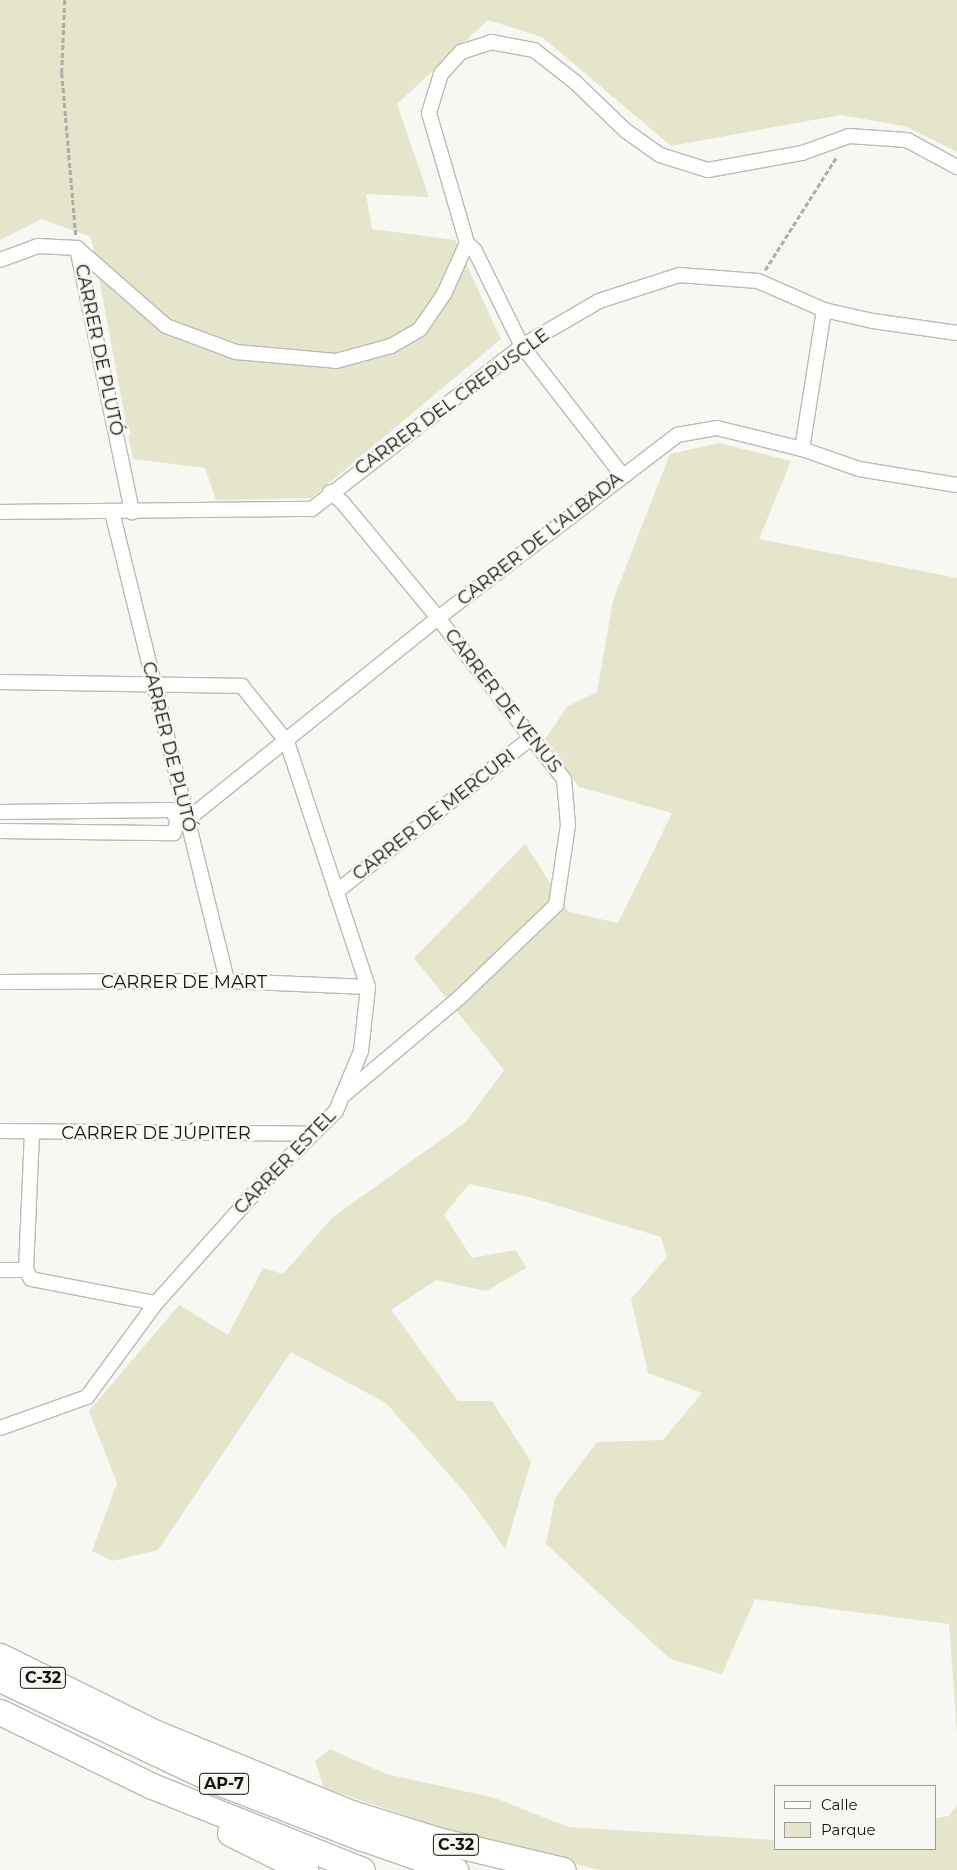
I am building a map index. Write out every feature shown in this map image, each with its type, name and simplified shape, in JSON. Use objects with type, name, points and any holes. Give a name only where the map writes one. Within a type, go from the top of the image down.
[{"type":"highway","name":"C-32","points":[[0,1656],[156,1733],[351,1813],[441,1841],[563,1870]]},
{"type":"highway","name":"AP-7","points":[[0,1678],[216,1780],[360,1838],[455,1870]]},
{"type":"highway","name":"AP-7","points":[[0,1712],[82,1754],[223,1816],[362,1870]]},
{"type":"highway","points":[[82,1754],[282,1861],[305,1870]]},
{"type":"street","points":[[622,475],[522,346],[474,251],[467,243],[429,113],[441,74],[461,52],[491,42],[534,50],[575,82],[626,131],[660,155],[708,170],[802,153],[850,136],[907,140],[957,167]]},
{"type":"street","points":[[0,260],[38,246],[77,248],[166,326],[236,352],[336,361],[391,346],[420,329],[444,294],[467,243]]},
{"type":"street","name":"CARRER DE PLUTÓ","points":[[77,248],[132,512]]},
{"type":"street","name":"CARRER DEL CREPUSCLE","points":[[0,512],[312,509],[330,492],[522,346],[599,301],[679,275],[758,281],[824,310],[873,321],[957,333]]},
{"type":"street","points":[[802,449],[824,310]]},
{"type":"street","name":"CARRER DE L'ALBADA","points":[[0,832],[174,833],[183,819],[287,742],[438,618],[622,475],[677,435],[717,428],[802,449],[859,469],[957,485]]},
{"type":"street","name":"CARRER DE VENUS","points":[[330,492],[438,618],[564,779],[568,825],[556,906],[458,998],[343,1095]]},
{"type":"street","name":"CARRER DE PLUTÓ","points":[[112,512],[183,819],[227,981]]},
{"type":"street","points":[[0,682],[242,686],[287,742]]},
{"type":"street","name":"CARRER DE MERCURI","points":[[336,892],[532,737]]},
{"type":"street","name":"CARRER ESTEL","points":[[0,1428],[88,1397],[156,1303],[266,1180],[336,1111],[343,1095],[361,1051],[368,987],[287,742]]},
{"type":"street","points":[[0,812],[170,810],[183,819]]},
{"type":"street","name":"CARRER DE MART","points":[[0,982],[227,981],[368,987]]},
{"type":"street","name":"CARRER DE JÚPITER","points":[[0,1131],[313,1134]]},
{"type":"street","points":[[32,1132],[26,1270],[31,1279],[156,1303]]},
{"type":"street","points":[[0,1270],[26,1270]]},
{"type":"path","points":[[65,0],[62,73],[77,248]]},
{"type":"path","points":[[758,281],[850,136]]},
{"type":"green space","points":[[0,0],[957,0],[957,152],[905,126],[840,115],[671,146],[542,37],[488,20],[397,104],[429,197],[366,194],[372,229],[455,240],[501,339],[311,498],[216,500],[205,468],[133,459],[91,237],[42,219],[0,240]]},
{"type":"green space","points":[[719,443],[791,461],[759,539],[957,578],[957,1733],[949,1624],[755,1599],[722,1674],[670,1659],[546,1544],[555,1498],[597,1442],[663,1440],[702,1393],[648,1373],[631,1299],[667,1257],[661,1237],[529,1197],[469,1184],[444,1215],[472,1258],[516,1250],[526,1268],[486,1291],[436,1280],[391,1310],[458,1401],[492,1401],[531,1462],[505,1549],[467,1495],[386,1403],[291,1352],[158,1550],[112,1561],[92,1551],[117,1483],[89,1411],[179,1305],[228,1335],[263,1268],[283,1274],[333,1217],[466,1122],[504,1070],[414,958],[525,844],[569,912],[618,923],[672,813],[579,787],[545,739],[568,706],[597,692],[613,600],[670,454]]},
{"type":"green space","points":[[330,1749],[386,1774],[495,1798],[568,1827],[774,1840],[774,1850],[937,1850],[937,1818],[949,1816],[957,1805],[957,1870],[600,1870],[493,1845],[324,1788],[315,1761]]}]
